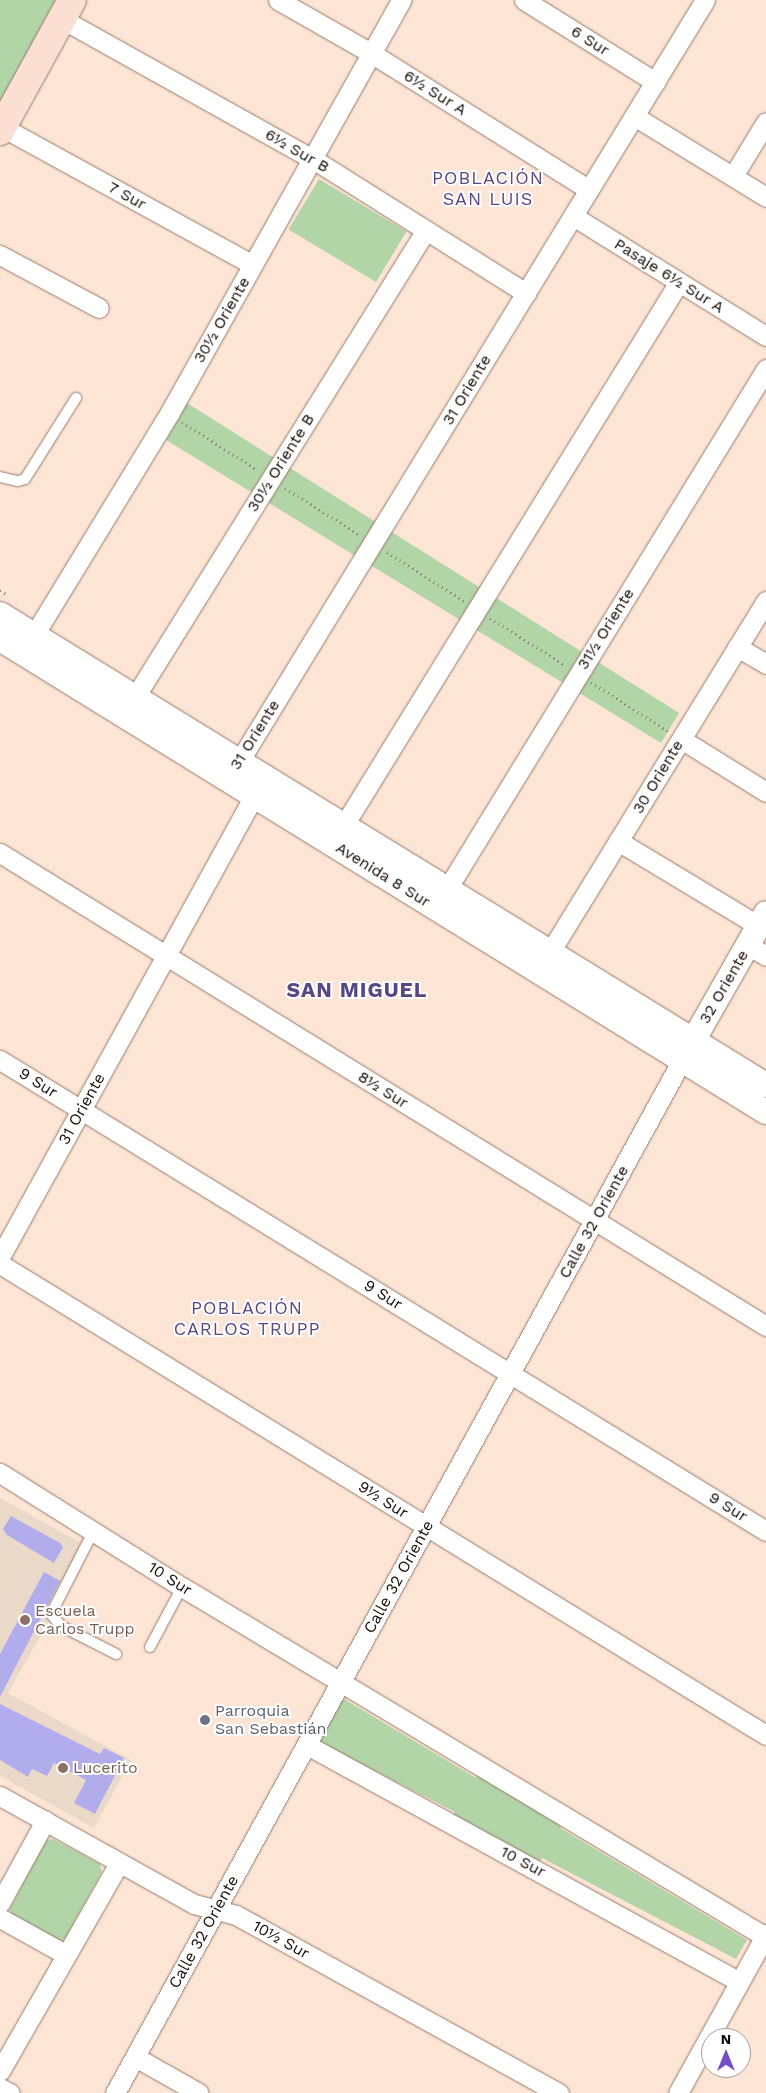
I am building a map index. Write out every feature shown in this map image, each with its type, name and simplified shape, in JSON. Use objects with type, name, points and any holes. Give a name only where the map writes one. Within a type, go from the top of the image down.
[{"type":"main road","points":[[1,129],[67,10]]},
{"type":"street","name":"6½ Sur A","points":[[278,0],[371,53],[589,190]]},
{"type":"street","name":"30½ Oriente","points":[[34,635],[168,414],[401,0]]},
{"type":"street","name":"6 Sur","points":[[524,0],[656,82]]},
{"type":"street","name":"31 Oriente","points":[[234,770],[705,0]]},
{"type":"street","name":"6½ Sur B","points":[[67,10],[313,159],[526,293]]},
{"type":"street","points":[[634,116],[766,196]]},
{"type":"street","points":[[733,176],[766,122]]},
{"type":"street","name":"7 Sur","points":[[1,129],[253,265]]},
{"type":"street","name":"Pasaje 6½ Sur A","points":[[573,216],[766,336]]},
{"type":"street","name":"30½ Oriente B","points":[[135,697],[426,230]]},
{"type":"street","points":[[0,255],[99,308]]},
{"type":"street","points":[[344,825],[679,282]]},
{"type":"street","name":"31½ Oriente","points":[[447,889],[766,369]]},
{"type":"street","name":"30 Oriente","points":[[550,952],[766,601]]},
{"type":"street","name":"Avenida 8 Sur","points":[[0,614],[135,697],[234,770]]},
{"type":"street","name":"Avenida 8 Sur","points":[[0,639],[234,770],[688,1050],[766,1085]]},
{"type":"street","points":[[737,647],[766,664]]},
{"type":"street","points":[[681,739],[766,792]]},
{"type":"street","name":"31 Oriente","points":[[0,1257],[260,786]]},
{"type":"street","name":"Avenida 8 Sur","points":[[260,786],[344,825],[550,952],[688,1050],[766,1112]]},
{"type":"street","points":[[618,841],[760,935]]},
{"type":"street","name":"8½ Sur","points":[[0,854],[766,1326]]},
{"type":"street","name":"32 Oriente","points":[[688,1050],[760,935]]},
{"type":"street","name":"Calle 32 Oriente","points":[[115,2093],[688,1050]]},
{"type":"street","name":"9 Sur","points":[[0,1060],[766,1531]]},
{"type":"street","name":"9½ Sur","points":[[0,1264],[766,1735]]},
{"type":"street","name":"10 Sur","points":[[0,1473],[182,1587],[765,1935]]},
{"type":"street","name":"10 Sur","points":[[307,1745],[739,1982]]},
{"type":"street","name":"10½ Sur","points":[[0,1796],[194,1904],[236,1915],[559,2093]]},
{"type":"street","points":[[0,1903],[45,1821]]},
{"type":"street","points":[[0,2071],[65,1954],[119,1863]]},
{"type":"street","points":[[0,1918],[65,1954]]},
{"type":"street","points":[[684,2091],[765,1935]]},
{"type":"street","points":[[135,2058],[199,2093]]},
{"type":"street","points":[[0,2088],[10,2093]]},
{"type":"lane","points":[[0,477],[18,481],[25,478],[76,398]]},
{"type":"lane","points":[[93,1532],[51,1614],[62,1626],[116,1654]]},
{"type":"lane","points":[[150,1647],[182,1587]]},
{"type":"path","points":[[168,414],[681,739]]},
{"type":"shaded area","points":[[0,1498],[90,1548],[8,1693],[131,1760],[94,1828],[0,1776]]},
{"type":"green space","points":[[0,0],[61,0],[0,113]]},
{"type":"green space","points":[[319,179],[406,232],[376,282],[289,230]]},
{"type":"green space","points":[[187,403],[679,713],[661,743],[166,440]]},
{"type":"green space","points":[[337,1695],[476,1778],[480,1771],[566,1818],[560,1828],[747,1940],[736,1959],[542,1858],[535,1868],[449,1823],[455,1812],[313,1739]]},
{"type":"green space","points":[[53,1839],[100,1864],[102,1872],[65,1939],[58,1941],[11,1916],[10,1909],[45,1840]]},
{"type":"building","points":[[11,1516],[60,1543],[63,1547],[54,1563],[7,1535],[3,1529]]},
{"type":"building","points":[[44,1572],[60,1581],[0,1697],[0,1654]]},
{"type":"building","points":[[0,1704],[100,1754],[104,1748],[124,1758],[95,1814],[74,1803],[86,1780],[54,1763],[47,1776],[32,1769],[28,1777],[0,1760]]},
{"type":"place","name":"Escuela Carlos Trupp","points":[[25,1620]]},
{"type":"place","name":"Parroquia San Sebastián","points":[[205,1720]]},
{"type":"place","name":"Lucerito","points":[[63,1768]]},
{"type":"district","name":"POBLACIÓN SAN LUIS","points":[[488,189]]},
{"type":"district","name":"SAN MIGUEL","points":[[357,990]]},
{"type":"district","name":"POBLACIÓN CARLOS TRUPP","points":[[247,1319]]}]
